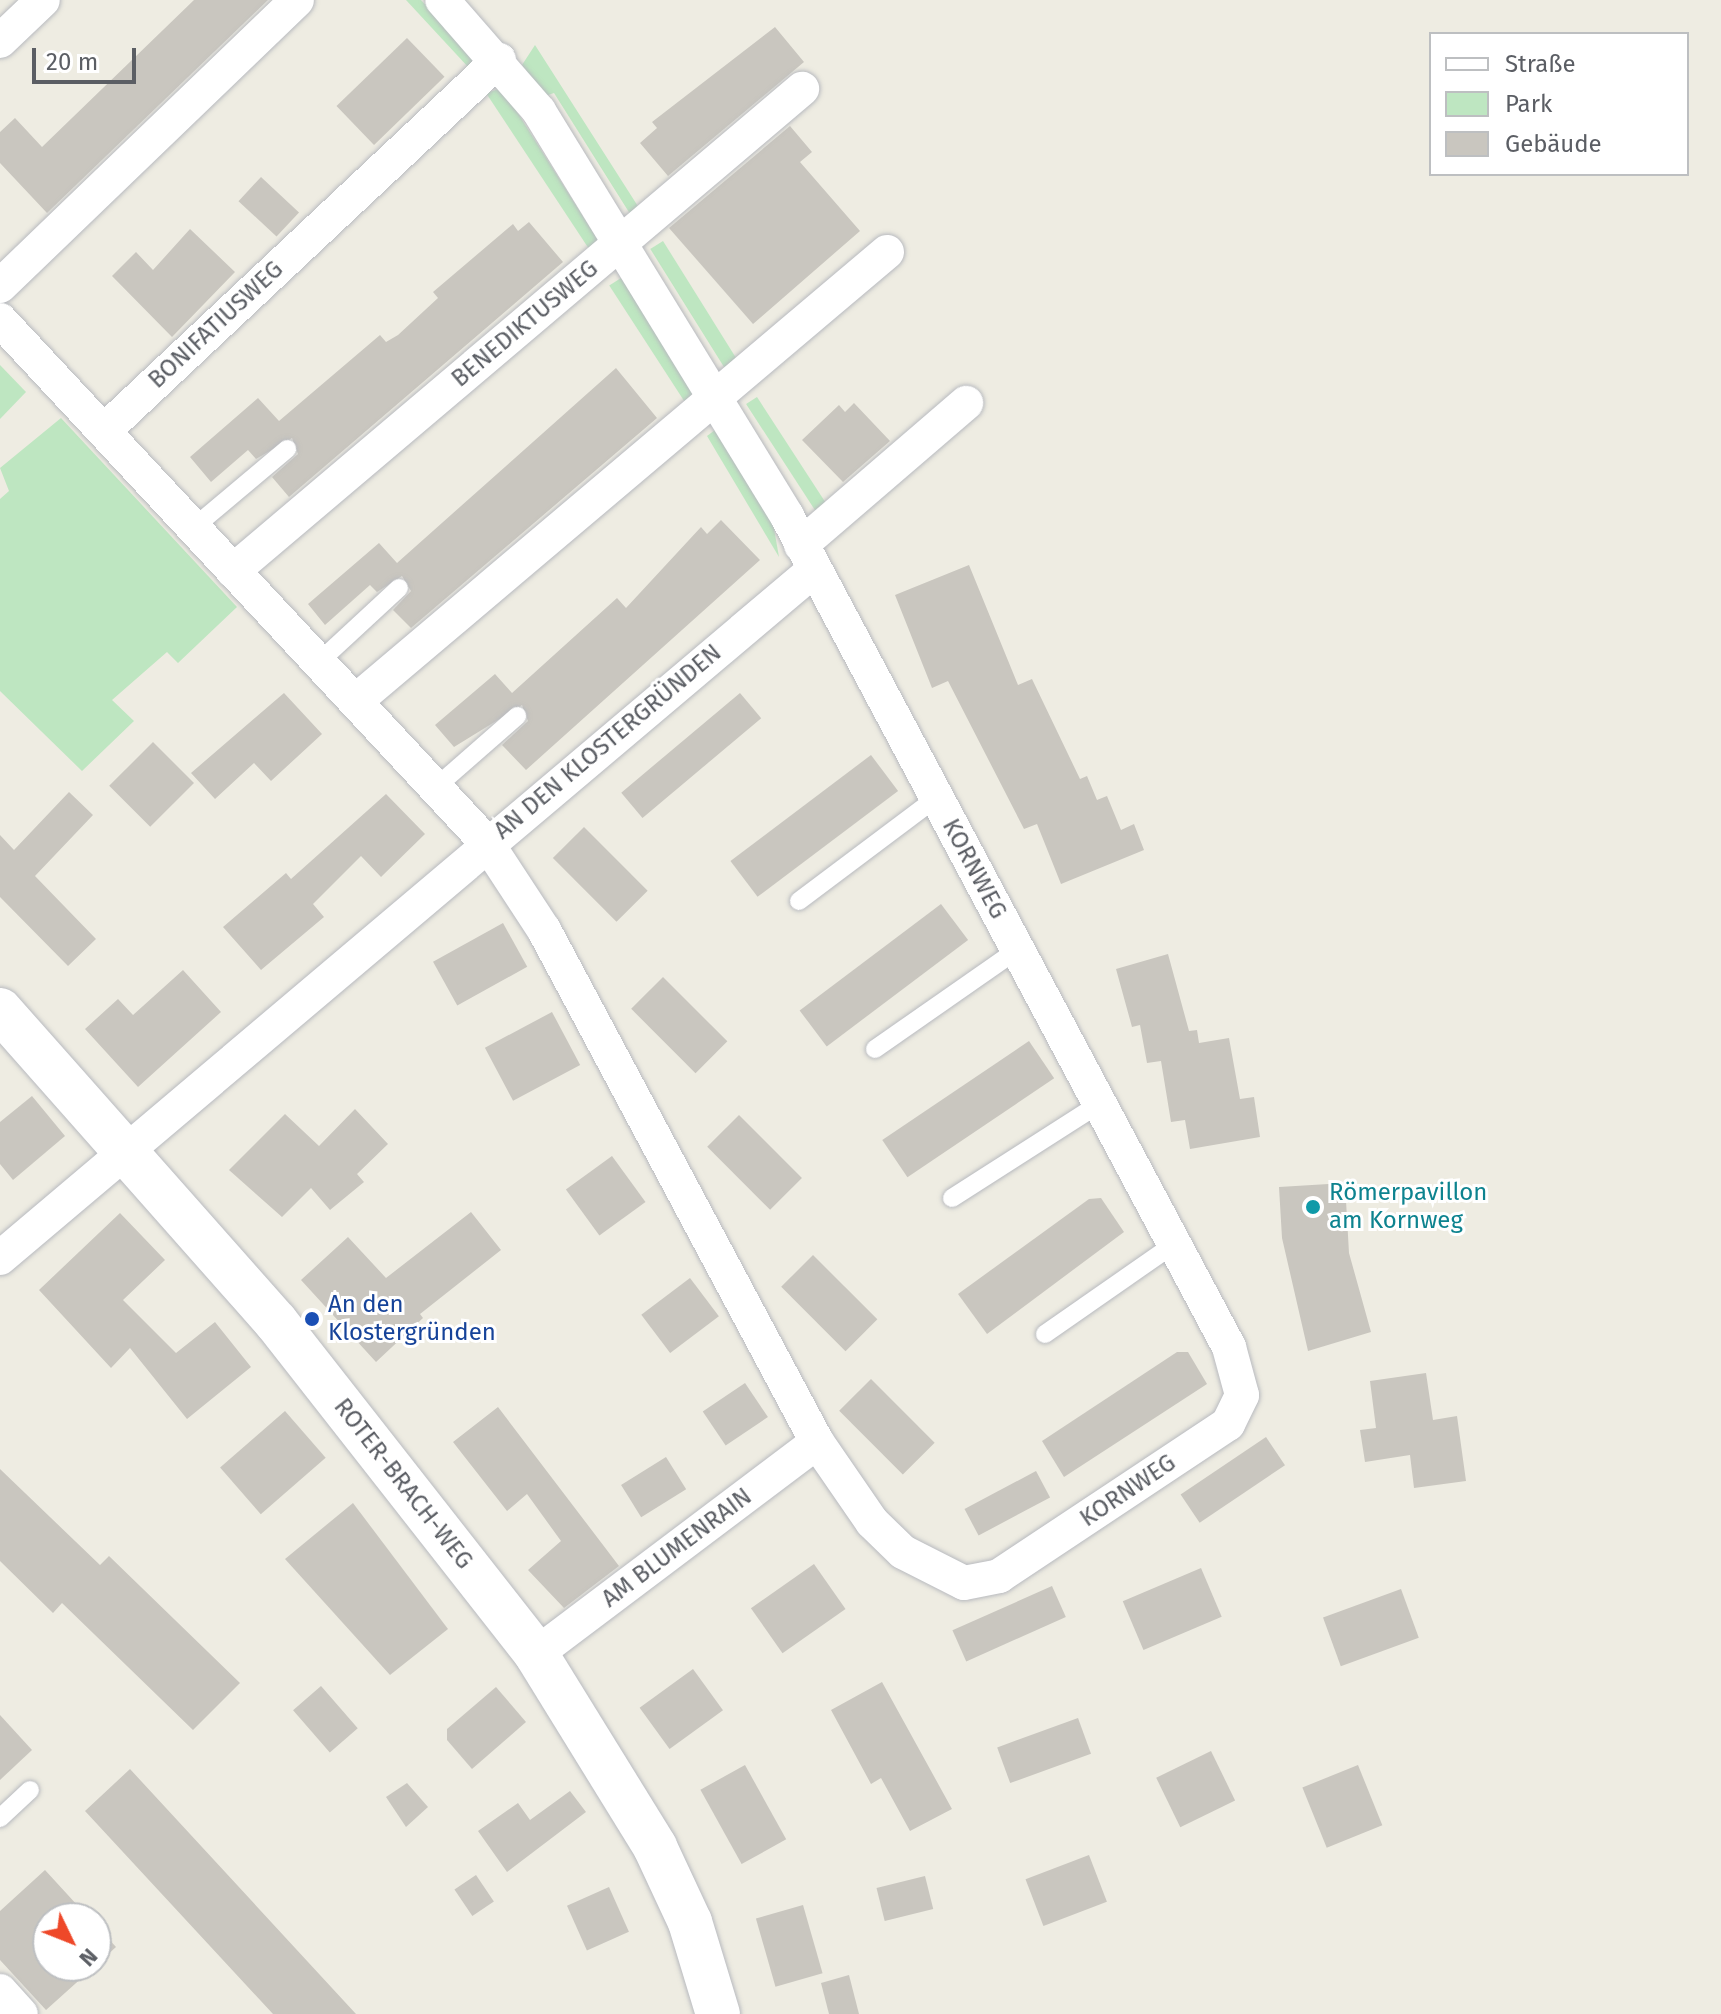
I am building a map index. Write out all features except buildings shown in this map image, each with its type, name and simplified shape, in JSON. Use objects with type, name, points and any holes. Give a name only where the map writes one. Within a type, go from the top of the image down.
[{"type":"street","points":[[0,41],[43,0]]},
{"type":"street","points":[[0,286],[297,0]]},
{"type":"street","name":"BENEDIKTUSWEG","points":[[442,0],[499,60],[621,244],[808,557]]},
{"type":"street","name":"BONIFATIUSWEG","points":[[104,431],[499,60]]},
{"type":"street","name":"BENEDIKTUSWEG","points":[[233,571],[802,89]]},
{"type":"street","points":[[357,700],[887,252]]},
{"type":"street","points":[[0,320],[487,843]]},
{"type":"street","points":[[808,557],[966,403]]},
{"type":"street","name":"KORNWEG","points":[[487,843],[544,930],[817,1442],[872,1522],[903,1552],[964,1583],[999,1576],[1228,1424],[1242,1395],[1239,1377],[1174,1244],[808,557]]},
{"type":"street","name":"AN DEN KLOSTERGRÜNDEN","points":[[0,1258],[126,1147],[487,843],[808,557]]},
{"type":"street","name":"ROTER-BRACH-WEG","points":[[0,1010],[126,1147],[276,1322],[536,1654],[655,1847],[690,1922],[718,2014]]},
{"type":"street","name":"AM BLUMENRAIN","points":[[536,1654],[817,1442]]},
{"type":"street","points":[[0,1991],[21,2014]]},
{"type":"lane","points":[[193,528],[287,449]]},
{"type":"lane","points":[[319,662],[399,588]]},
{"type":"lane","points":[[436,787],[517,716]]},
{"type":"lane","points":[[799,901],[936,798]]},
{"type":"lane","points":[[875,1049],[1017,950]]},
{"type":"lane","points":[[952,1198],[1099,1104]]},
{"type":"lane","points":[[1045,1334],[1174,1244]]},
{"type":"lane","points":[[0,1818],[30,1790]]},
{"type":"green space","points":[[406,0],[421,0],[477,61],[469,68]]},
{"type":"green space","points":[[535,45],[641,211],[632,217],[554,93],[545,96],[522,65]]},
{"type":"green space","points":[[502,88],[601,245],[591,252],[486,93]]},
{"type":"green space","points":[[663,241],[740,364],[727,372],[650,249]]},
{"type":"green space","points":[[621,278],[698,397],[687,405],[609,286]]},
{"type":"green space","points":[[0,365],[26,392],[0,419]]},
{"type":"green space","points":[[757,397],[828,506],[817,513],[746,404]]},
{"type":"green space","points":[[61,418],[237,607],[178,663],[167,652],[112,700],[134,721],[82,771],[0,691],[0,499],[9,491],[0,468]]},
{"type":"green space","points":[[715,430],[773,523],[779,557],[707,436]]},
{"type":"place","name":"Römerpavillon am Kornweg","points":[[1313,1207]]},
{"type":"place","name":"An den Klostergründen","points":[[312,1319]]}]
